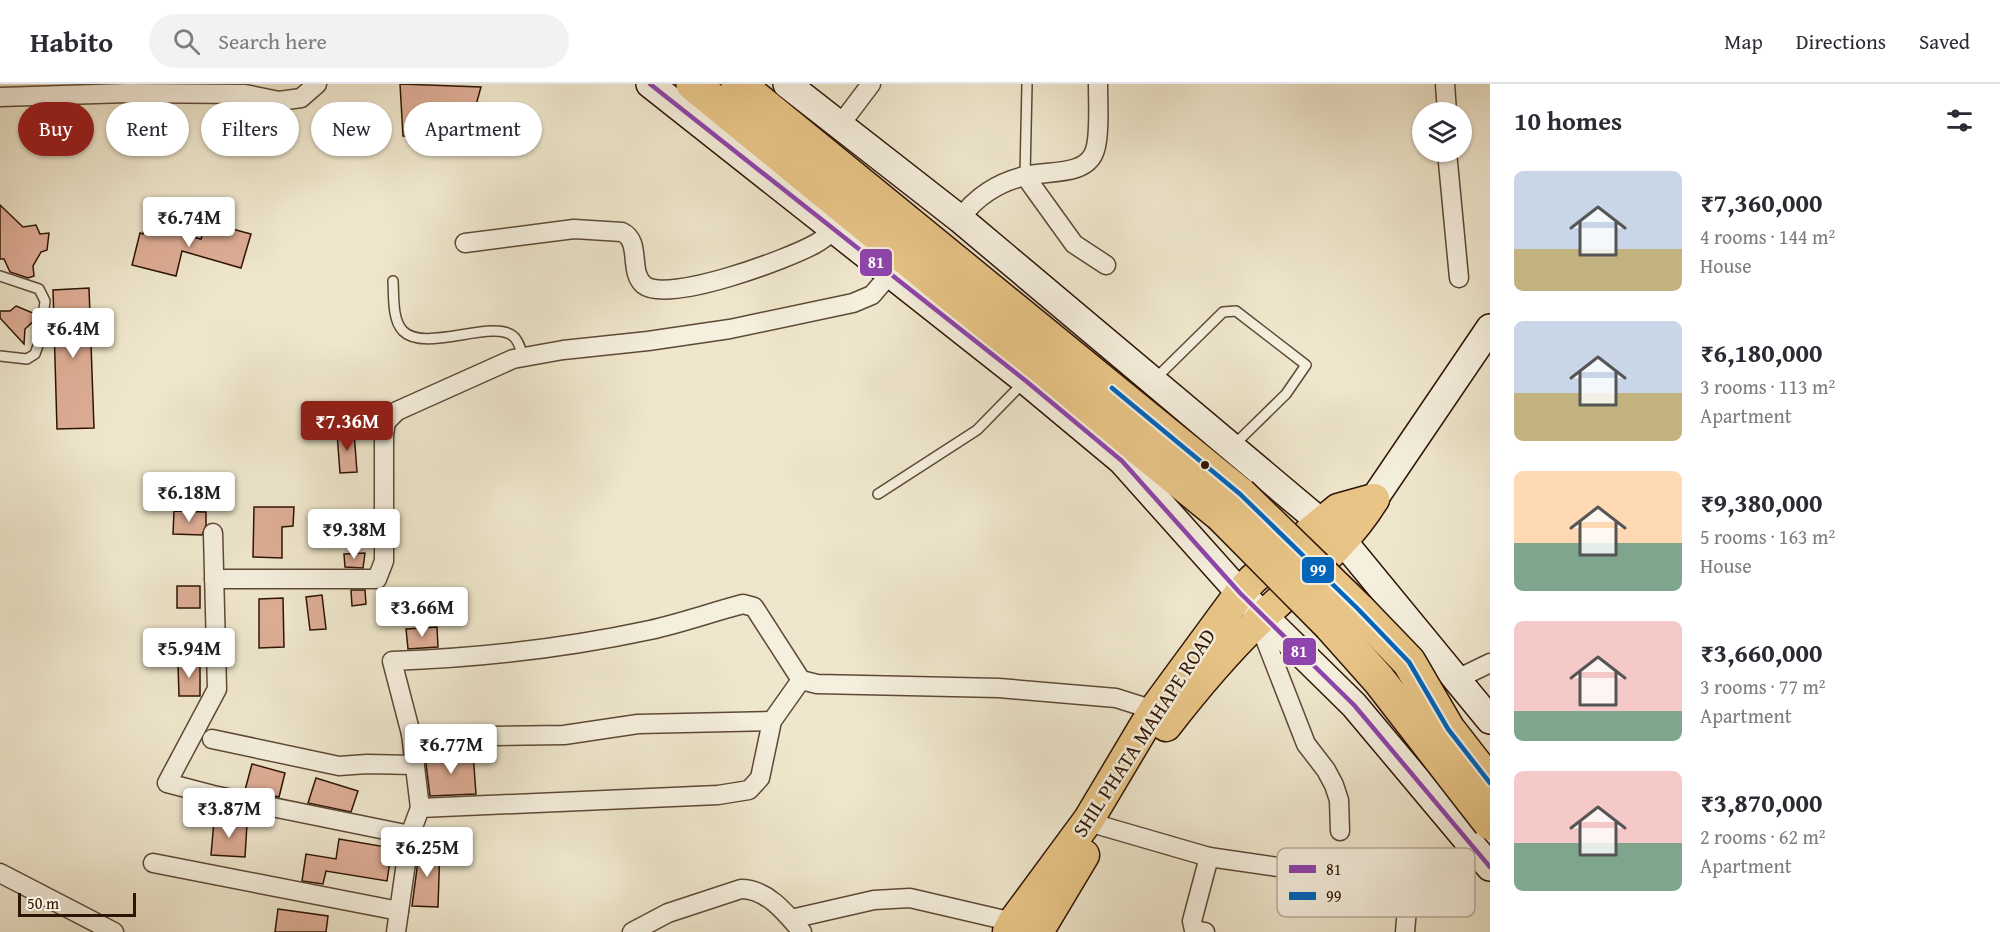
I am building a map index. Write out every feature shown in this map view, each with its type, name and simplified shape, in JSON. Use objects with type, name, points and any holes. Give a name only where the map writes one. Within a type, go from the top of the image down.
[{"type":"highway","points":[[693,84],[1230,505],[1358,609],[1408,662],[1448,729],[1490,783]]},
{"type":"highway","points":[[738,84],[1230,505],[1379,680],[1490,823]]},
{"type":"main road","name":"SHIL PHATA MAHAPE ROAD","points":[[1020,929],[1180,707],[1261,619],[1331,532],[1338,509],[1374,499]]},
{"type":"main road","name":"SHIL PHATA MAHAPE ROAD","points":[[1096,822],[1154,710],[1239,593],[1253,579],[1331,532]]},
{"type":"street","points":[[0,97],[128,93],[244,94],[279,101],[301,98],[317,84]]},
{"type":"street","points":[[650,84],[1026,381],[1122,460],[1261,619],[1354,705],[1474,848]]},
{"type":"street","points":[[787,84],[960,219],[1331,532],[1489,717]]},
{"type":"street","points":[[840,125],[871,84]]},
{"type":"street","points":[[960,219],[987,191],[1025,176],[1072,170],[1088,162],[1095,150],[1098,84]]},
{"type":"street","points":[[1445,84],[1446,102]]},
{"type":"street","points":[[1448,162],[1460,278]]},
{"type":"street","points":[[1025,176],[1074,244],[1106,265]]},
{"type":"street","points":[[465,243],[574,229],[622,231],[631,240],[637,274],[641,283],[652,290],[681,288],[752,271],[816,244],[834,231]]},
{"type":"street","points":[[214,579],[377,579],[384,561],[383,460],[386,422],[397,411],[513,359],[730,329],[853,303],[872,295],[890,274]]},
{"type":"street","points":[[1374,499],[1490,328]]},
{"type":"street","points":[[315,413],[368,413],[386,422]]},
{"type":"street","points":[[213,533],[217,688],[167,783],[213,795],[410,835]]},
{"type":"street","points":[[396,932],[410,835],[420,808],[411,735],[392,661],[486,656],[571,644],[651,629],[743,604],[753,607],[801,680],[817,684],[999,688],[1116,698],[1154,710]]},
{"type":"street","points":[[1261,619],[1306,744],[1326,770],[1334,785],[1339,800],[1340,831]]},
{"type":"street","points":[[1457,679],[1490,663]]},
{"type":"street","points":[[420,808],[539,801],[718,795],[749,790],[760,778],[772,721],[801,680]]},
{"type":"street","points":[[411,735],[429,737],[564,735],[638,724],[772,721]]},
{"type":"street","points":[[212,739],[339,766],[415,765]]},
{"type":"street","points":[[1096,822],[1209,857],[1277,867]]},
{"type":"street","points":[[1475,849],[1485,861]]},
{"type":"street","points":[[1205,932],[1194,930],[1192,921],[1209,857]]},
{"type":"street","points":[[153,863],[399,911]]},
{"type":"street","points":[[0,873],[114,932]]},
{"type":"street","points":[[632,932],[668,913],[741,890],[753,890],[768,897],[796,926],[874,900],[910,898],[1020,929]]},
{"type":"street","points":[[1405,932],[1406,917]]},
{"type":"lane","points":[[1025,176],[1027,84]]},
{"type":"lane","points":[[0,276],[39,289],[45,301],[40,340],[35,354],[27,359],[0,356]]},
{"type":"lane","points":[[393,281],[396,319],[403,332],[415,337],[433,338],[504,332],[516,340],[523,357]]},
{"type":"lane","points":[[1153,381],[1223,312],[1236,311],[1306,365],[1286,394],[1231,447]]},
{"type":"lane","points":[[878,494],[977,430],[1026,381]]},
{"type":"building","points":[[400,84],[481,87],[477,102],[404,102],[403,136]]},
{"type":"building","points":[[0,205],[23,227],[36,225],[40,234],[49,233],[47,250],[41,252],[33,266],[34,276],[28,278],[10,272],[4,259],[0,259]]},
{"type":"building","points":[[206,222],[251,234],[241,268],[182,251],[176,276],[132,265],[140,233],[143,234],[145,225],[201,239]]},
{"type":"building","points":[[89,288],[94,428],[57,429],[53,290]]},
{"type":"building","points":[[16,306],[33,313],[36,319],[25,329],[24,344],[0,318],[0,311],[10,311]]},
{"type":"building","points":[[354,432],[357,472],[340,473],[337,433]]},
{"type":"building","points":[[254,507],[294,507],[293,526],[282,527],[282,558],[253,557]]},
{"type":"building","points":[[174,511],[206,512],[206,525],[202,535],[173,534]]},
{"type":"building","points":[[365,553],[363,568],[345,567],[344,554]]},
{"type":"building","points":[[177,586],[200,586],[200,608],[177,608]]},
{"type":"building","points":[[351,590],[365,590],[366,604],[352,606]]},
{"type":"building","points":[[322,595],[326,629],[310,630],[306,597]]},
{"type":"building","points":[[283,598],[284,647],[259,648],[259,599]]},
{"type":"building","points":[[437,627],[438,647],[408,649],[406,629]]},
{"type":"building","points":[[200,662],[200,696],[179,696],[178,663]]},
{"type":"building","points":[[473,753],[476,794],[430,796],[425,756]]},
{"type":"building","points":[[252,764],[285,773],[279,797],[245,790]]},
{"type":"building","points":[[316,778],[358,791],[351,812],[308,803]]},
{"type":"building","points":[[214,821],[247,824],[245,857],[211,855]]},
{"type":"building","points":[[339,839],[392,848],[387,881],[326,871],[323,884],[302,881],[306,854],[336,859]]},
{"type":"building","points":[[420,846],[440,846],[438,907],[412,906]]},
{"type":"building","points":[[278,909],[328,916],[326,932],[275,932]]},
{"type":"transit line","name":"81","points":[[650,84],[1026,381],[1122,461],[1240,593],[1354,705],[1474,848]]},
{"type":"transit line","name":"99","points":[[1112,388],[1240,494],[1409,662],[1448,729],[1490,783]]},
{"type":"transit line","name":"81","points":[[1475,849],[1490,867]]}]
